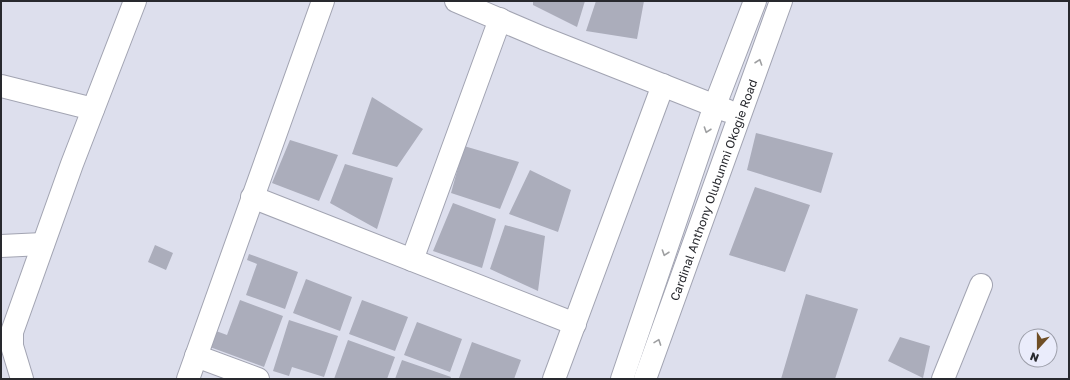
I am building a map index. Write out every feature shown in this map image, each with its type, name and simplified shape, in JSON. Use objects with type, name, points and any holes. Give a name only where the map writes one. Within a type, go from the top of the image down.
[{"type":"street","points":[[22,379],[12,346],[12,332],[93,109],[135,1]]},
{"type":"street","points":[[188,379],[323,1]]},
{"type":"street","points":[[456,1],[741,116]]},
{"type":"street","name":"Cardinal Anthony Olubunmi Okogie Road","points":[[622,379],[716,105],[755,1]]},
{"type":"street","name":"Cardinal Anthony Olubunmi Okogie Road","points":[[645,379],[741,116],[781,1]]},
{"type":"street","points":[[412,260],[500,19]]},
{"type":"street","points":[[554,379],[663,85]]},
{"type":"street","points":[[1,86],[93,109]]},
{"type":"street","points":[[252,197],[575,324]]},
{"type":"street","points":[[1,246],[44,244]]},
{"type":"street","points":[[943,379],[981,286]]},
{"type":"street","points":[[196,356],[258,379]]},
{"type":"building","points":[[533,1],[585,1],[577,27],[533,5]]},
{"type":"building","points":[[596,1],[644,1],[637,39],[586,31]]},
{"type":"building","points":[[372,97],[423,129],[397,167],[352,154]]},
{"type":"building","points":[[756,133],[833,153],[821,193],[747,170]]},
{"type":"building","points":[[290,140],[338,155],[319,201],[272,183]]},
{"type":"building","points":[[464,146],[519,162],[500,209],[451,193]]},
{"type":"building","points":[[345,164],[393,178],[377,229],[330,203]]},
{"type":"building","points":[[530,170],[571,190],[558,232],[509,214]]},
{"type":"building","points":[[755,187],[810,205],[785,272],[729,255]]},
{"type":"building","points":[[453,203],[496,219],[482,268],[433,251]]},
{"type":"building","points":[[505,225],[545,236],[538,291],[490,269]]},
{"type":"building","points":[[155,245],[173,253],[166,270],[148,262]]},
{"type":"building","points":[[249,254],[298,272],[285,309],[246,295],[257,264],[247,260]]},
{"type":"building","points":[[306,279],[352,297],[340,331],[293,313]]},
{"type":"building","points":[[806,294],[858,309],[835,379],[781,379]]},
{"type":"building","points":[[240,300],[283,316],[264,367],[210,347],[216,331],[227,335]]},
{"type":"building","points":[[362,300],[408,317],[395,351],[349,334]]},
{"type":"building","points":[[289,320],[338,336],[324,377],[292,367],[289,376],[273,371]]},
{"type":"building","points":[[417,322],[462,339],[450,372],[404,355]]},
{"type":"building","points":[[900,337],[930,346],[923,378],[888,361]]},
{"type":"building","points":[[348,340],[395,357],[387,379],[334,379]]},
{"type":"building","points":[[472,342],[521,360],[514,379],[459,378]]},
{"type":"building","points":[[402,360],[451,377],[450,379],[395,379]]}]
